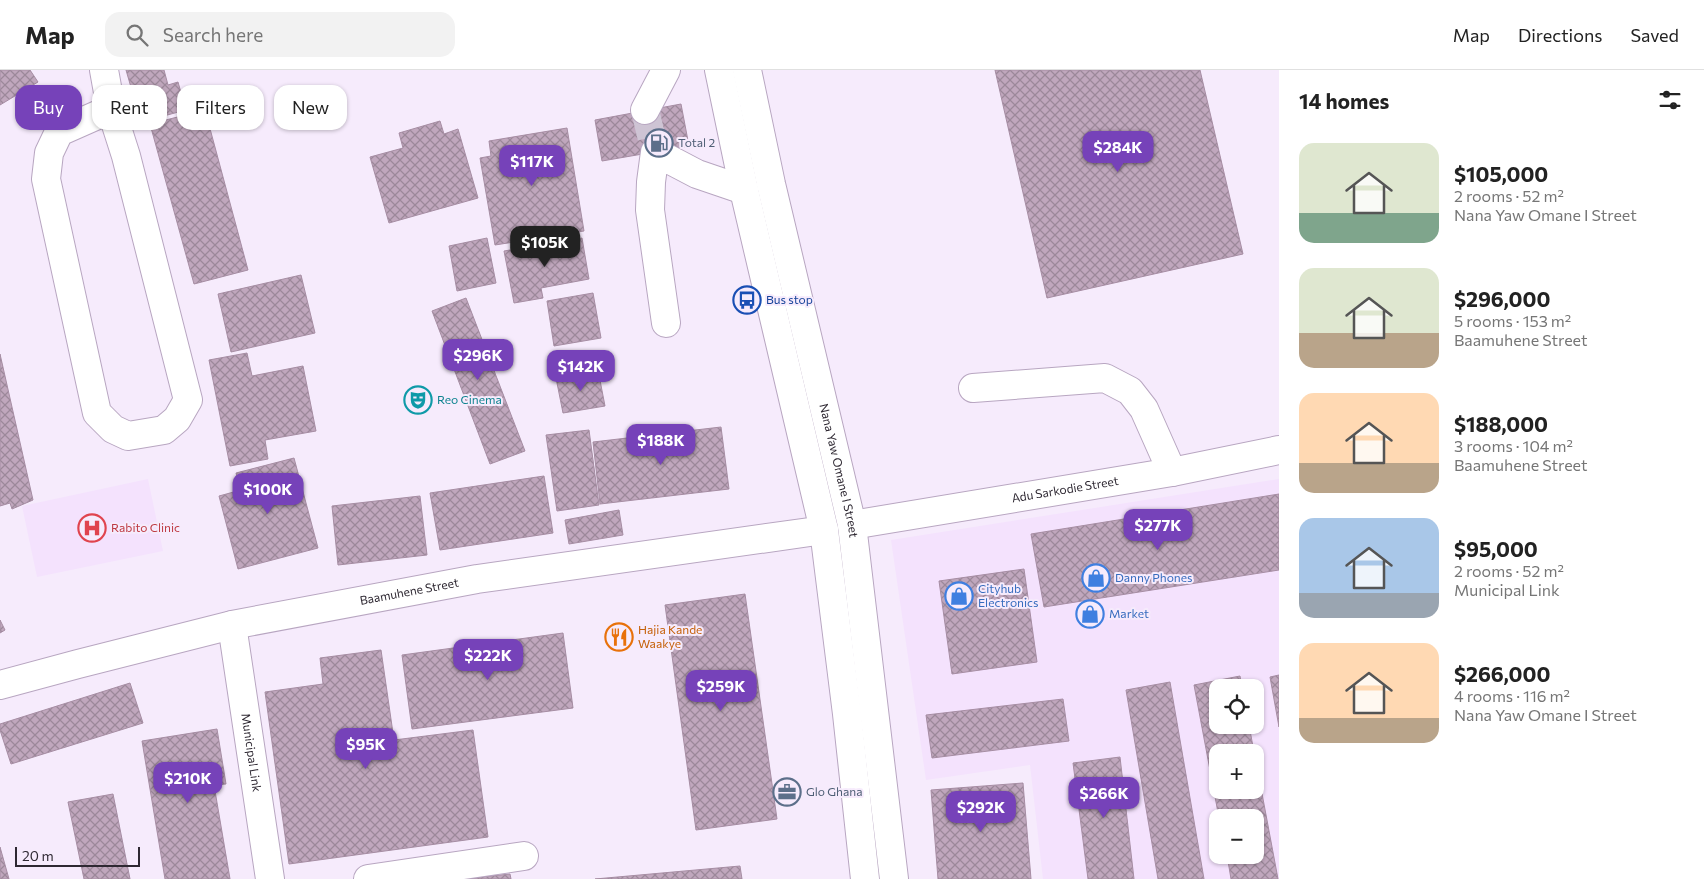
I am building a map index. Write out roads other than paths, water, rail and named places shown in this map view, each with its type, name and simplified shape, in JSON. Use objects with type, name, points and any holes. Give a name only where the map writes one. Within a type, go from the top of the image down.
[{"type":"main road","points":[[104,70],[107,85]]},
{"type":"main road","points":[[645,110],[666,70]]},
{"type":"main road","name":"Nana Yaw Omane I Street","points":[[719,70],[744,190],[824,530],[848,714],[865,879]]},
{"type":"main road","name":"Nana Yaw Omane I Street","points":[[747,70],[771,184],[852,525],[894,879]]},
{"type":"main road","points":[[111,109],[126,156],[188,400],[177,419],[164,430],[128,436],[113,429],[97,413],[46,179],[49,153],[59,132],[111,109]]},
{"type":"main road","points":[[666,323],[650,210],[655,152],[698,174],[744,190]]},
{"type":"main road","points":[[973,388],[1105,378],[1130,391],[1144,410],[1172,472]]},
{"type":"main road","name":"Adu Sarkodie Street","points":[[852,525],[1172,472],[1279,450]]},
{"type":"main road","name":"Baamuhene Street","points":[[0,685],[232,625],[477,579],[824,530]]},
{"type":"main road","name":"Municipal Link","points":[[232,625],[270,879]]},
{"type":"main road","points":[[368,879],[524,856]]},
{"type":"tunnel","points":[[645,110],[655,152]]},
{"type":"place","name":"Total 2","points":[[659,143]]},
{"type":"place","name":"Bus stop","points":[[747,300]]},
{"type":"place","name":"Reo Cinema","points":[[418,400]]},
{"type":"place","name":"Rabito Clinic","points":[[92,528]]},
{"type":"place","name":"Danny Phones","points":[[1096,578]]},
{"type":"place","name":"Cityhub Electronics","points":[[959,596]]},
{"type":"place","name":"Market","points":[[1090,614]]},
{"type":"place","name":"Hajia Kande Waakye","points":[[619,637]]},
{"type":"place","name":"Glo Ghana","points":[[787,792]]}]
